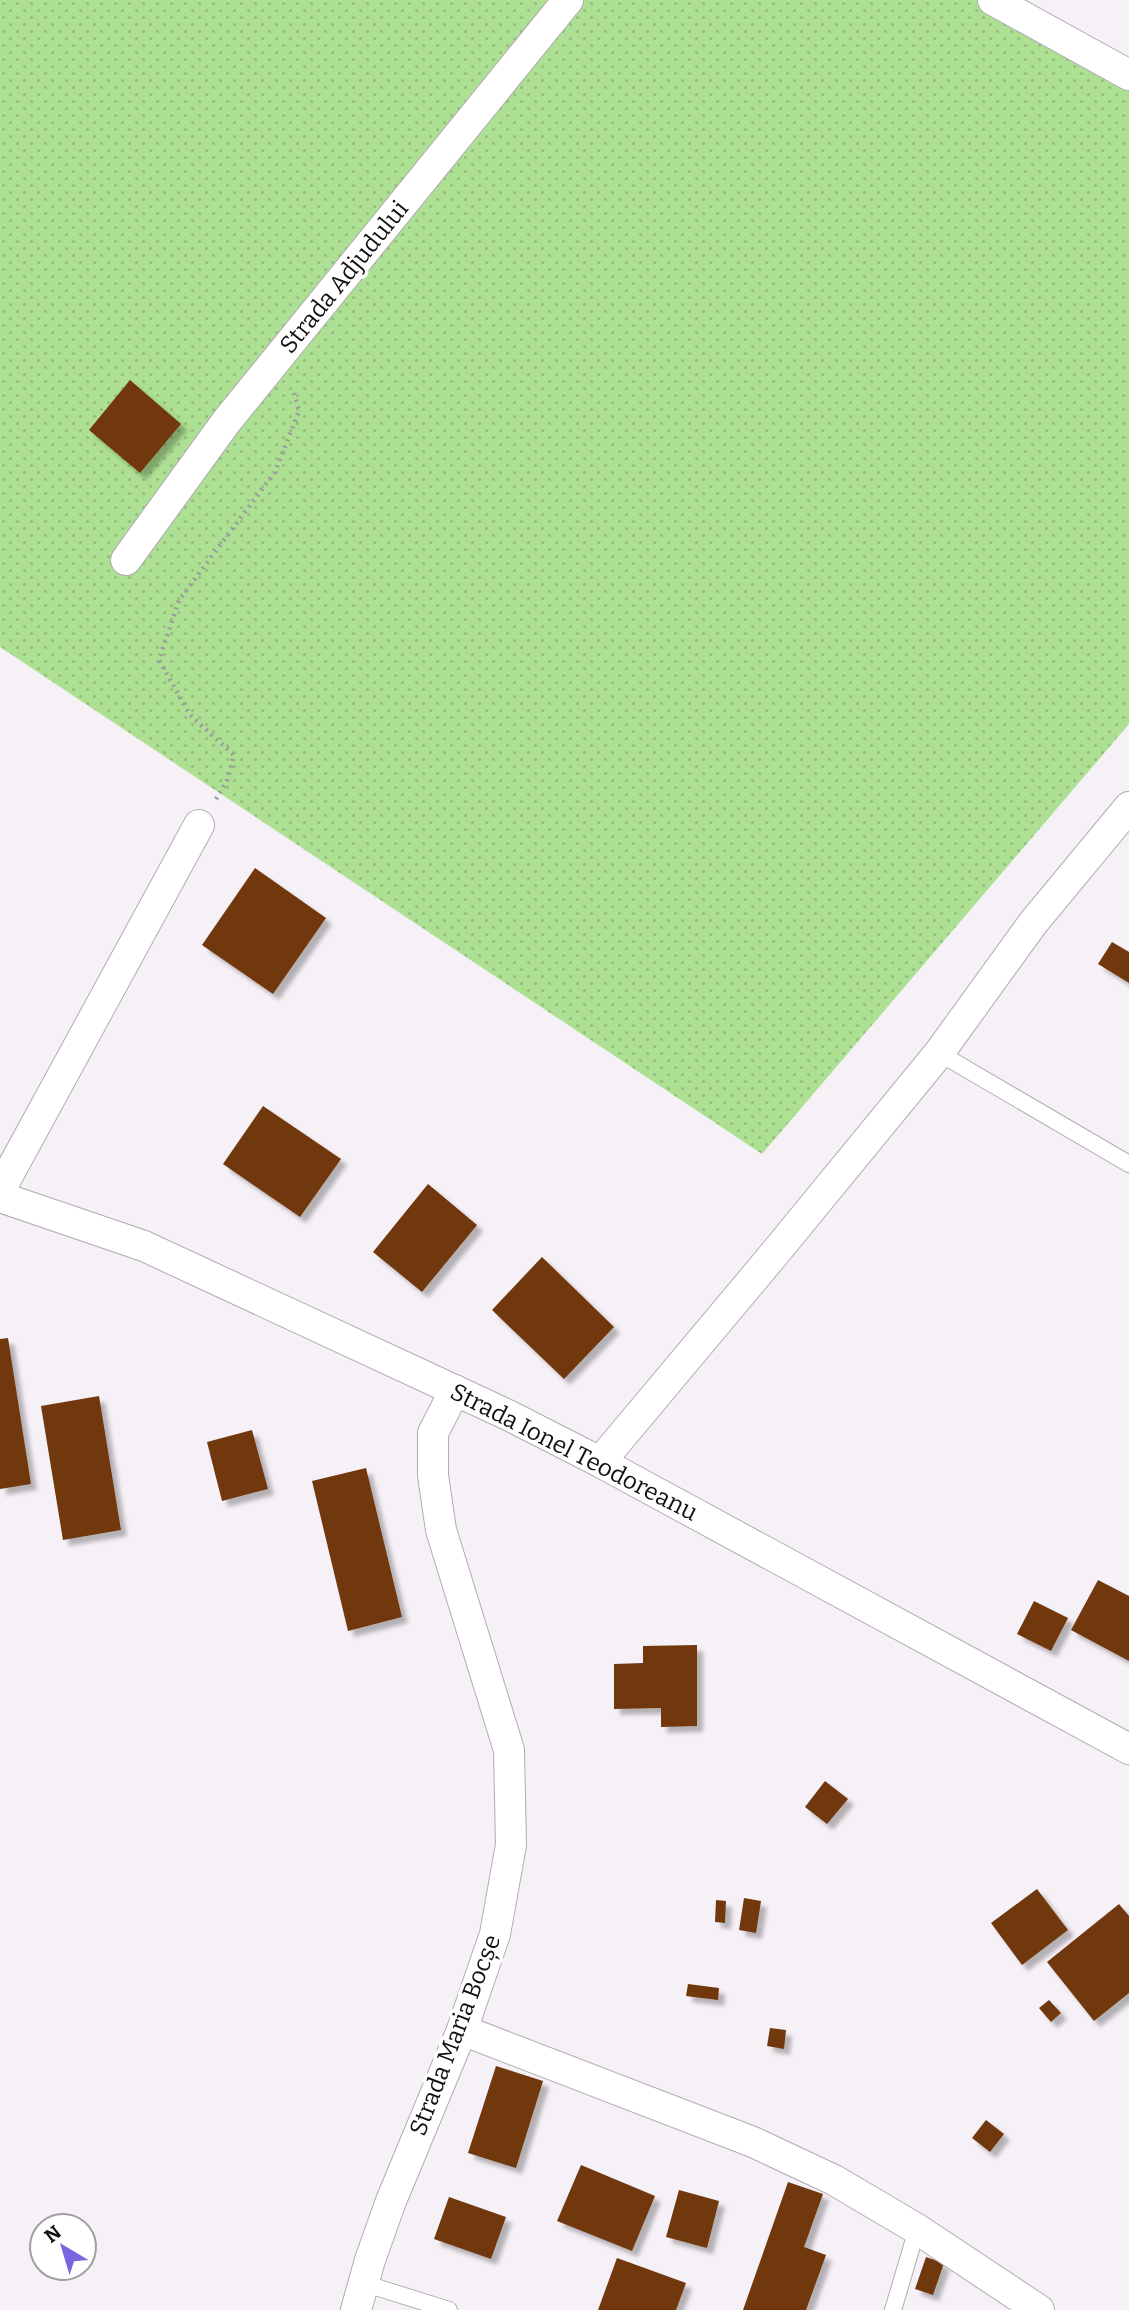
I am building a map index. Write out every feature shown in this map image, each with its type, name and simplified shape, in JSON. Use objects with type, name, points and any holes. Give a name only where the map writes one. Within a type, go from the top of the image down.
[{"type":"street","name":"Strada Adjudului","points":[[126,560],[226,422],[568,0]]},
{"type":"street","points":[[993,0],[1129,75]]},
{"type":"street","points":[[600,1461],[939,1053],[1033,923],[1129,807]]},
{"type":"street","points":[[0,1190],[199,825]]},
{"type":"street","name":"Strada Ionel Teodoreanu","points":[[0,1197],[144,1245],[455,1390],[600,1461],[1129,1749]]},
{"type":"street","name":"Strada Maria Bocșe","points":[[360,2297],[391,2201],[462,2030],[495,1934],[511,1845],[509,1750],[441,1530],[433,1475],[433,1433],[455,1390]]},
{"type":"street","points":[[462,2030],[753,2142],[834,2179],[1039,2310]]},
{"type":"lane","points":[[939,1053],[1129,1164]]},
{"type":"lane","points":[[893,2310],[916,2229]]},
{"type":"lane","points":[[360,2297],[449,2310]]},
{"type":"path","points":[[199,825],[227,781],[234,755],[190,715],[159,660],[179,600],[275,472],[299,411],[284,352]]},
{"type":"green space","points":[[0,0],[1002,0],[1129,76],[1129,724],[762,1154],[0,647]]},
{"type":"building","points":[[130,380],[181,424],[140,473],[89,430]]},
{"type":"building","points":[[255,868],[326,918],[273,994],[202,945]]},
{"type":"building","points":[[1112,942],[1129,952],[1129,983],[1098,964]]},
{"type":"building","points":[[263,1106],[341,1159],[300,1217],[223,1164]]},
{"type":"building","points":[[428,1184],[477,1225],[422,1292],[373,1252]]},
{"type":"building","points":[[542,1257],[614,1327],[564,1379],[492,1310]]},
{"type":"building","points":[[8,1338],[31,1484],[0,1489],[0,1339]]},
{"type":"building","points":[[99,1396],[121,1530],[63,1540],[41,1406]]},
{"type":"building","points":[[252,1430],[268,1489],[222,1501],[207,1442]]},
{"type":"building","points":[[366,1468],[402,1617],[348,1631],[312,1481]]},
{"type":"building","points":[[1098,1580],[1129,1596],[1129,1661],[1071,1630]]},
{"type":"building","points":[[1034,1601],[1068,1618],[1051,1651],[1017,1634]]},
{"type":"building","points":[[697,1645],[697,1726],[661,1727],[661,1708],[614,1709],[614,1664],[643,1663],[643,1646]]},
{"type":"building","points":[[825,1781],[848,1799],[827,1824],[805,1807]]},
{"type":"building","points":[[1037,1889],[1068,1930],[1022,1965],[991,1923]]},
{"type":"building","points":[[744,1898],[761,1901],[756,1933],[739,1930]]},
{"type":"building","points":[[716,1900],[726,1901],[725,1923],[715,1922]]},
{"type":"building","points":[[1119,1904],[1129,1916],[1129,1993],[1094,2021],[1047,1962]]},
{"type":"building","points":[[688,1984],[719,1988],[718,2000],[686,1996]]},
{"type":"building","points":[[1049,2000],[1061,2013],[1051,2022],[1039,2008]]},
{"type":"building","points":[[770,2028],[786,2030],[784,2049],[767,2046]]},
{"type":"building","points":[[496,2066],[543,2081],[516,2168],[468,2153]]},
{"type":"building","points":[[986,2120],[1004,2134],[990,2152],[972,2138]]},
{"type":"building","points":[[581,2165],[655,2196],[632,2251],[557,2221]]},
{"type":"building","points":[[788,2182],[823,2194],[804,2247],[826,2255],[806,2310],[743,2310]]},
{"type":"building","points":[[679,2190],[719,2201],[707,2248],[666,2237]]},
{"type":"building","points":[[449,2197],[506,2217],[491,2259],[434,2239]]},
{"type":"building","points":[[926,2257],[944,2263],[933,2295],[915,2289]]},
{"type":"building","points":[[617,2258],[686,2283],[676,2310],[598,2310]]}]
